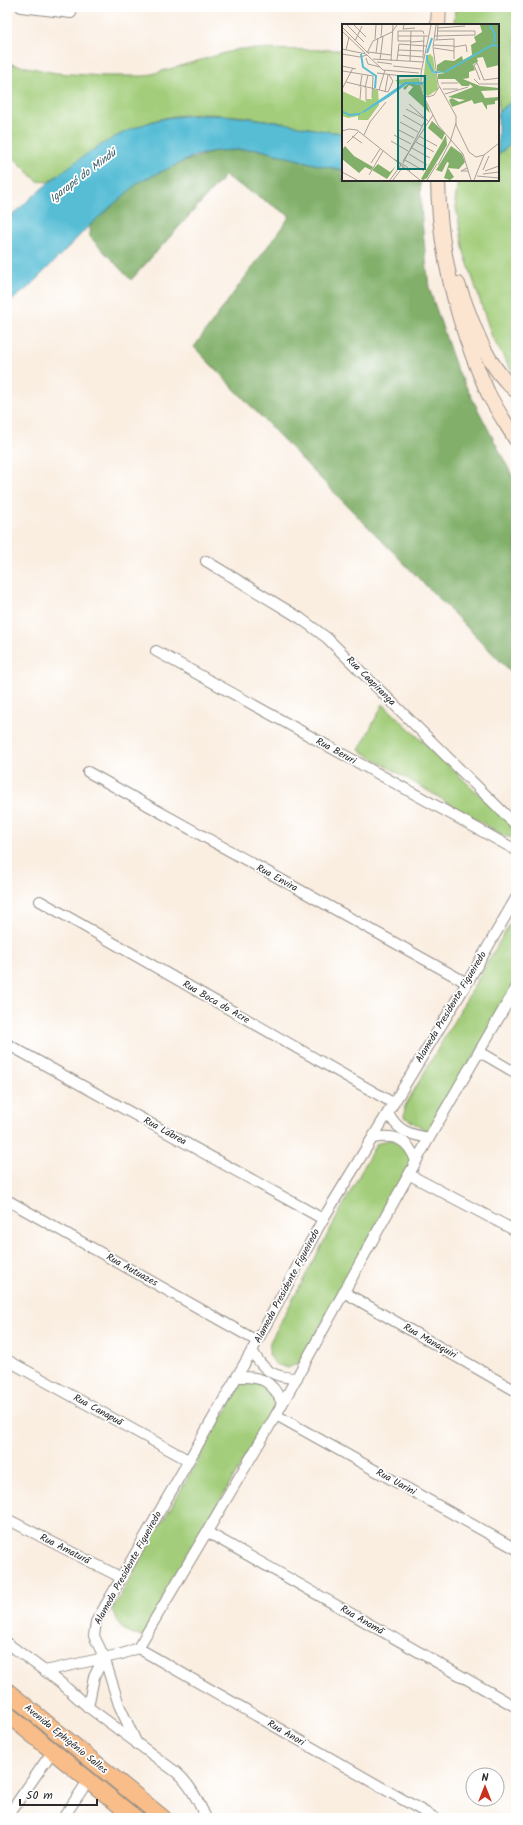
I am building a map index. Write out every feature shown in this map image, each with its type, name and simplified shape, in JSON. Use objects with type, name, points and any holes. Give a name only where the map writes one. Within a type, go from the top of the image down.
[{"type":"main road","points":[[438,24],[439,7]]},
{"type":"main road","points":[[438,181],[438,199],[444,248],[456,307],[465,335],[489,394],[516,440]]},
{"type":"main road","points":[[444,248],[474,327],[490,360],[516,391]]},
{"type":"main road","name":"Avenida Ephigênio Salles","points":[[7,1691],[163,1818]]},
{"type":"main road","name":"Avenida Ephigênio Salles","points":[[7,1714],[135,1818]]},
{"type":"street","points":[[21,7],[71,13]]},
{"type":"street","name":"Rua Caapiranga","points":[[206,561],[300,618],[327,638],[516,825]]},
{"type":"street","name":"Rua Beruri","points":[[156,651],[516,850]]},
{"type":"street","name":"Rua Envira","points":[[88,772],[466,983]]},
{"type":"street","name":"Alameda Presidente Figueiredo","points":[[104,1657],[94,1636],[96,1622],[237,1377],[323,1219],[516,898]]},
{"type":"street","name":"Rua Boca do Acre","points":[[40,900],[393,1103]]},
{"type":"street","points":[[45,1671],[122,1654],[138,1648],[276,1415],[410,1175],[429,1138],[516,988]]},
{"type":"street","name":"Rua Lábrea","points":[[7,1044],[323,1219]]},
{"type":"street","points":[[480,1052],[516,1073]]},
{"type":"street","points":[[388,1113],[396,1125],[402,1130],[429,1138]]},
{"type":"street","points":[[373,1138],[389,1136],[405,1142],[410,1147],[416,1162]]},
{"type":"street","points":[[410,1175],[516,1231]]},
{"type":"street","name":"Rua Autuazes","points":[[7,1200],[257,1341]]},
{"type":"street","name":"Rua Manaquiri","points":[[344,1292],[516,1391]]},
{"type":"street","points":[[252,1350],[258,1362],[270,1373],[285,1378],[296,1378]]},
{"type":"street","name":"Rua Canapuã","points":[[7,1360],[188,1460]]},
{"type":"street","points":[[237,1377],[258,1378],[271,1384],[282,1403]]},
{"type":"street","name":"Rua Uarini","points":[[276,1415],[516,1549]]},
{"type":"street","name":"Rua Amaturã","points":[[7,1519],[122,1578]]},
{"type":"street","name":"Rua Anamã","points":[[207,1532],[516,1707]]},
{"type":"street","points":[[7,1643],[45,1671],[88,1707],[181,1776],[197,1798],[206,1818]]},
{"type":"street","name":"Rua Anori","points":[[138,1648],[435,1818]]},
{"type":"street","points":[[88,1707],[94,1677],[104,1657]]},
{"type":"street","points":[[104,1657],[119,1705],[137,1744]]},
{"type":"street","points":[[7,1817],[52,1752]]},
{"type":"street","points":[[65,1815],[88,1781]]},
{"type":"green space","points":[[455,7],[516,7],[516,98],[499,111],[499,24],[454,24]]},
{"type":"green space","points":[[239,49],[342,50],[342,133],[323,131],[252,118],[209,114],[180,115],[153,121],[139,126],[111,140],[48,182],[37,181],[7,151],[7,63],[56,73],[103,76],[145,76]]},
{"type":"green space","points":[[516,141],[516,374],[511,370],[492,337],[464,252],[455,201],[458,181],[499,181],[499,153]]},
{"type":"green space","points":[[257,149],[342,170],[342,181],[420,181],[422,222],[429,288],[456,367],[516,483],[516,677],[319,477],[194,347],[290,216],[225,176],[131,280],[90,237],[90,225],[139,182],[177,164],[215,151]]},
{"type":"green space","points":[[383,704],[516,829],[513,838],[504,836],[359,750]]},
{"type":"green space","points":[[516,913],[516,984],[429,1132],[404,1117],[405,1106]]},
{"type":"green space","points":[[392,1139],[409,1153],[410,1166],[300,1362],[288,1368],[275,1364],[269,1354],[270,1342],[376,1144]]},
{"type":"green space","points":[[258,1382],[269,1387],[274,1392],[276,1404],[142,1636],[126,1632],[120,1625],[112,1610],[241,1385]]},
{"type":"green space","points":[[7,1699],[155,1818],[142,1818],[7,1709]]},
{"type":"water","points":[[516,98],[516,141],[499,153],[499,111]]},
{"type":"water","name":"Igarapé do Mindú","points":[[203,115],[256,119],[342,133],[342,170],[257,149],[215,151],[195,156],[139,182],[90,225],[29,287],[7,304],[8,219],[40,190],[94,149],[134,128],[160,119],[178,116]]}]
